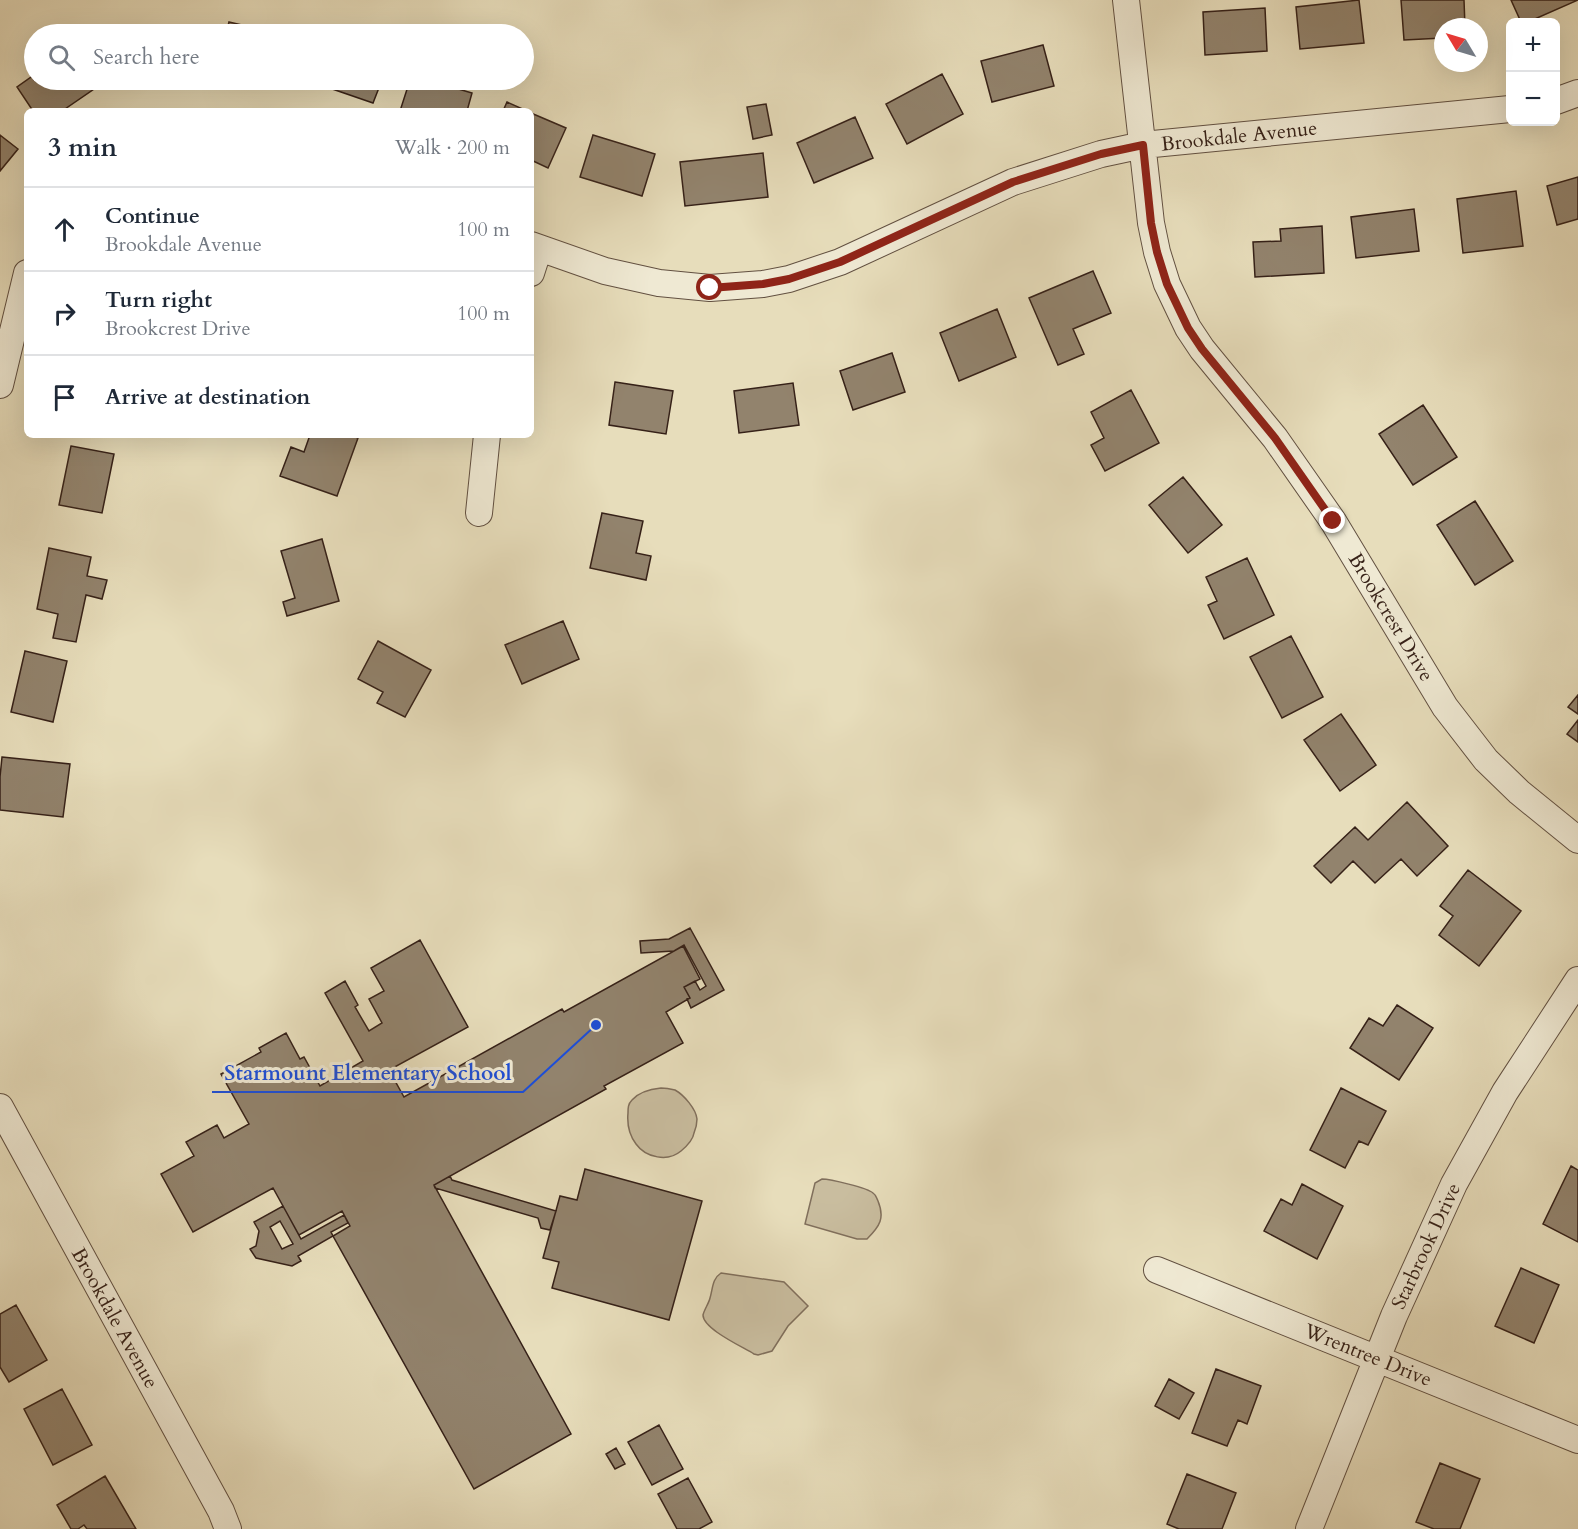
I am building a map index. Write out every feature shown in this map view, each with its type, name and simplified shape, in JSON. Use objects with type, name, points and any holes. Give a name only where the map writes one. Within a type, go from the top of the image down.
[{"type":"street","name":"Brookcrest Drive","points":[[1126,0],[1151,223],[1167,284],[1188,328],[1202,349],[1275,438],[1333,521],[1445,707],[1486,760],[1510,784],[1578,840]]},
{"type":"street","points":[[1560,100],[1578,93]]},
{"type":"street","name":"Brookdale Avenue","points":[[535,247],[605,271],[659,284],[710,288],[763,284],[789,279],[840,262],[1013,182],[1101,154],[1143,145],[1506,109]]},
{"type":"street","points":[[0,385],[24,285]]},
{"type":"street","points":[[479,513],[488,438]]},
{"type":"street","name":"Starbrook Drive","points":[[1309,1529],[1394,1316],[1454,1184],[1505,1092],[1578,980]]},
{"type":"street","name":"Brookdale Avenue","points":[[0,1107],[221,1511],[228,1529]]},
{"type":"street","name":"Wrentree Drive","points":[[1157,1270],[1578,1440]]},
{"type":"shaded area","points":[[661,1088],[675,1090],[682,1095],[692,1107],[697,1119],[691,1140],[681,1151],[670,1157],[657,1157],[645,1153],[636,1144],[629,1129],[629,1106],[632,1100],[645,1091]]},
{"type":"shaded area","points":[[822,1179],[857,1186],[875,1195],[881,1217],[878,1226],[867,1239],[857,1239],[805,1224],[815,1183]]},
{"type":"shaded area","points":[[721,1273],[784,1282],[808,1306],[788,1326],[772,1351],[754,1354],[716,1332],[705,1320],[703,1315],[713,1284]]},
{"type":"building","points":[[1359,0],[1364,43],[1300,49],[1296,7]]},
{"type":"building","points":[[1401,0],[1464,0],[1465,18],[1434,18],[1434,38],[1404,40]]},
{"type":"building","points":[[1511,0],[1578,0],[1537,18],[1519,18]]},
{"type":"building","points":[[1265,8],[1267,51],[1205,55],[1203,12]]},
{"type":"building","points":[[1043,45],[1054,86],[992,102],[981,61]]},
{"type":"building","points":[[942,74],[963,114],[907,144],[886,104]]},
{"type":"building","points":[[24,82],[24,90],[93,90],[66,108],[31,108],[17,87]]},
{"type":"building","points":[[335,90],[378,90],[373,103]]},
{"type":"building","points":[[407,90],[462,90],[472,93],[468,108],[401,108]]},
{"type":"building","points":[[507,102],[520,108],[504,108]]},
{"type":"building","points":[[766,104],[772,135],[753,139],[747,107]]},
{"type":"building","points":[[534,114],[566,128],[548,168],[534,161]]},
{"type":"building","points":[[855,117],[873,158],[814,183],[797,143]]},
{"type":"building","points":[[0,135],[18,149],[0,171]]},
{"type":"building","points":[[593,135],[655,154],[642,196],[580,177]]},
{"type":"building","points":[[763,153],[768,197],[685,206],[680,162]]},
{"type":"building","points":[[1578,177],[1578,219],[1557,225],[1547,186]]},
{"type":"building","points":[[1516,191],[1523,246],[1463,253],[1457,199]]},
{"type":"building","points":[[1414,209],[1419,251],[1356,258],[1351,217]]},
{"type":"building","points":[[1322,226],[1324,273],[1255,277],[1253,242],[1281,241],[1280,229]]},
{"type":"building","points":[[1093,271],[1111,313],[1073,329],[1084,354],[1058,365],[1029,298]]},
{"type":"building","points":[[997,309],[1016,357],[959,381],[940,333]]},
{"type":"building","points":[[892,353],[905,392],[853,410],[840,371]]},
{"type":"building","points":[[615,382],[673,391],[666,434],[609,425]]},
{"type":"building","points":[[793,383],[799,425],[739,433],[734,391]]},
{"type":"building","points":[[1131,390],[1159,443],[1105,471],[1091,445],[1104,438],[1091,412]]},
{"type":"building","points":[[1423,405],[1457,457],[1413,485],[1379,434]]},
{"type":"building","points":[[309,438],[358,438],[337,496],[280,476],[291,447],[304,452]]},
{"type":"building","points":[[71,446],[114,454],[102,513],[59,505]]},
{"type":"building","points":[[1183,477],[1222,525],[1188,553],[1149,505]]},
{"type":"building","points":[[1475,501],[1513,561],[1475,585],[1437,525]]},
{"type":"building","points":[[602,513],[643,521],[636,553],[651,556],[646,580],[590,568]]},
{"type":"building","points":[[322,539],[339,601],[287,616],[283,602],[295,598],[281,551]]},
{"type":"building","points":[[49,548],[91,557],[87,576],[107,580],[102,599],[86,595],[76,642],[53,638],[58,614],[37,609]]},
{"type":"building","points":[[1247,558],[1274,615],[1224,639],[1208,605],[1217,601],[1206,577]]},
{"type":"building","points":[[563,621],[579,659],[522,684],[505,645]]},
{"type":"building","points":[[1291,636],[1323,697],[1282,718],[1250,657]]},
{"type":"building","points":[[378,641],[431,670],[405,717],[377,703],[383,692],[358,679]]},
{"type":"building","points":[[25,651],[67,661],[53,722],[11,712]]},
{"type":"building","points":[[1578,695],[1578,714],[1568,707]]},
{"type":"building","points":[[1341,714],[1376,765],[1340,791],[1304,740]]},
{"type":"building","points":[[1578,720],[1578,742],[1567,734]]},
{"type":"building","points":[[2,757],[70,764],[63,817],[0,810]]},
{"type":"building","points":[[1407,802],[1448,846],[1417,876],[1401,859],[1375,883],[1353,861],[1331,883],[1314,866],[1355,827],[1368,840]]},
{"type":"building","points":[[1468,870],[1521,911],[1479,966],[1439,935],[1453,916],[1440,906]]},
{"type":"building","points":[[690,928],[724,990],[691,1008],[687,999],[690,998],[684,987],[695,981],[700,990],[706,986],[684,945],[674,951],[641,953],[640,941],[669,939]]},
{"type":"building","points":[[420,940],[468,1027],[389,1070],[404,1097],[562,1009],[564,1012],[683,946],[700,979],[684,987],[690,998],[666,1012],[683,1043],[604,1086],[606,1089],[434,1185],[571,1434],[474,1489],[333,1236],[350,1226],[342,1211],[299,1235],[273,1188],[193,1232],[161,1174],[194,1156],[186,1142],[217,1125],[224,1138],[249,1124],[221,1074],[261,1052],[259,1048],[286,1033],[300,1059],[304,1057],[320,1086],[363,1061],[325,993],[345,981],[358,1005],[355,1007],[369,1031],[382,1023],[369,999],[384,991],[371,968]]},
{"type":"building","points":[[1397,1005],[1433,1028],[1399,1080],[1350,1048],[1369,1018],[1383,1026]]},
{"type":"building","points":[[1341,1088],[1386,1111],[1368,1145],[1359,1141],[1345,1168],[1310,1150]]},
{"type":"building","points":[[1571,1166],[1578,1170],[1578,1242],[1543,1224]]},
{"type":"building","points":[[585,1169],[702,1201],[669,1320],[552,1288],[559,1262],[543,1258],[560,1196],[577,1200]]},
{"type":"building","points":[[450,1176],[452,1180],[556,1211],[550,1230],[541,1228],[538,1218],[435,1188],[434,1185]]},
{"type":"building","points":[[1302,1184],[1343,1206],[1317,1259],[1264,1231],[1281,1199],[1292,1205]]},
{"type":"building","points":[[283,1206],[301,1239],[344,1215],[348,1223],[331,1232],[333,1236],[298,1256],[301,1261],[292,1266],[256,1258],[250,1249],[256,1246],[259,1231],[254,1222]],"holes":[[[280,1221],[293,1244],[282,1249],[270,1227]]]},
{"type":"building","points":[[1521,1268],[1559,1285],[1534,1343],[1495,1326]]},
{"type":"building","points":[[16,1305],[47,1360],[9,1382],[0,1367],[0,1314]]},
{"type":"building","points":[[1216,1369],[1261,1386],[1247,1424],[1238,1420],[1227,1446],[1192,1433]]},
{"type":"building","points":[[1169,1379],[1194,1393],[1179,1419],[1155,1406]]},
{"type":"building","points":[[62,1389],[92,1445],[53,1465],[24,1409]]},
{"type":"building","points":[[659,1425],[683,1469],[652,1485],[628,1442]]},
{"type":"building","points":[[616,1448],[625,1464],[615,1469],[606,1454]]},
{"type":"building","points":[[1440,1463],[1480,1479],[1460,1529],[1434,1529],[1416,1522]]},
{"type":"building","points":[[1187,1474],[1236,1493],[1222,1529],[1179,1529],[1167,1524]]},
{"type":"building","points":[[105,1476],[136,1529],[87,1529],[84,1525],[78,1529],[71,1529],[57,1505]]},
{"type":"building","points":[[688,1478],[712,1522],[699,1529],[677,1529],[658,1494]]},
{"type":"place","name":"Starmount Elementary School","points":[[596,1025]]},
{"type":"route","points":[[710,288],[763,284],[789,279],[840,262],[1013,182],[1101,154],[1143,145],[1151,223],[1157,252],[1167,284],[1188,328],[1202,349],[1275,438],[1333,521]]}]
